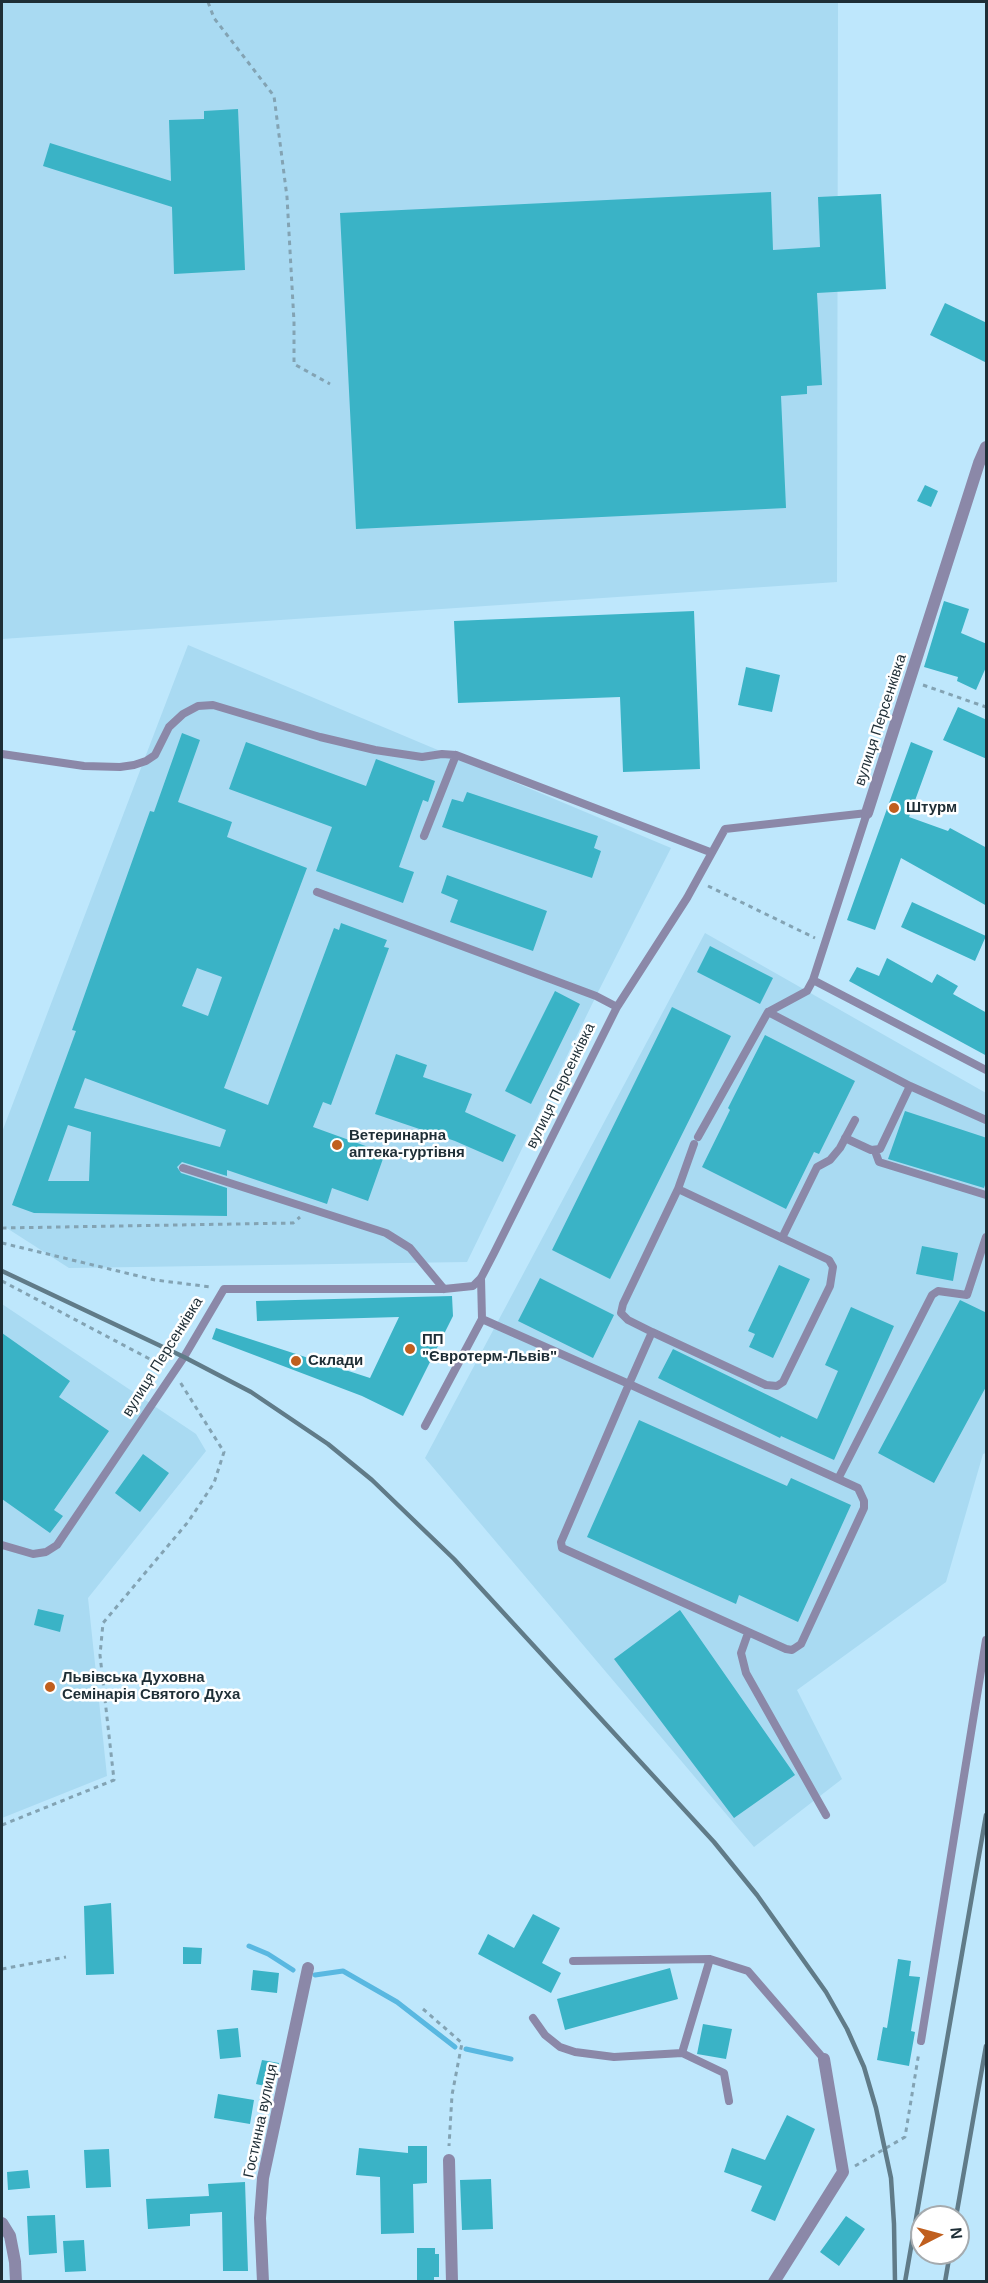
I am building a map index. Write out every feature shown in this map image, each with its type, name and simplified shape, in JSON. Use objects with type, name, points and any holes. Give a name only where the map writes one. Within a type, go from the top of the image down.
[{"type":"street","name":"вулиця Персенківка","points":[[867,813],[979,463],[987,447]]},
{"type":"street","name":"Гостинна вулиця","points":[[263,2282],[260,2218],[263,2178],[308,1968]]},
{"type":"street","points":[[774,2282],[843,2172],[824,2059]]},
{"type":"street","points":[[449,2160],[452,2282]]},
{"type":"street","points":[[2,2223],[10,2236],[16,2282]]},
{"type":"lane","points":[[2,754],[84,766],[134,765],[155,755],[169,727],[183,714],[198,706],[213,705],[320,737],[375,750],[422,757],[442,754],[456,755],[710,852]]},
{"type":"lane","points":[[424,836],[456,755]]},
{"type":"lane","name":"вулиця Персенківка","points":[[2,1545],[33,1554],[46,1552],[57,1545],[184,1357],[224,1289],[444,1289],[473,1286],[481,1278],[617,1007],[687,898],[710,852],[725,829],[867,813]]},
{"type":"lane","points":[[678,1189],[829,1260],[833,1267],[830,1286],[783,1382],[777,1386],[766,1385],[652,1332],[628,1320],[621,1313],[623,1304],[678,1189],[696,1141],[768,1012],[807,991],[813,980],[867,813]]},
{"type":"lane","points":[[317,892],[596,996],[617,1007]]},
{"type":"lane","points":[[813,980],[987,1070]]},
{"type":"lane","points":[[768,1012],[910,1086],[987,1120]]},
{"type":"lane","points":[[875,1151],[880,1149],[910,1086]]},
{"type":"lane","points":[[782,1238],[817,1167],[830,1160],[846,1138],[855,1120]]},
{"type":"lane","points":[[846,1138],[875,1151],[879,1162],[987,1195]]},
{"type":"lane","points":[[183,1168],[386,1233],[411,1248],[444,1289]]},
{"type":"lane","points":[[838,1479],[932,1295],[938,1291],[967,1294],[987,1237]]},
{"type":"lane","points":[[425,1426],[482,1319],[481,1278]]},
{"type":"lane","points":[[482,1319],[629,1384],[858,1488],[864,1501],[864,1508],[801,1644],[792,1650],[786,1650],[562,1548],[561,1542],[629,1384],[652,1332]]},
{"type":"lane","points":[[748,1633],[741,1653],[746,1673],[826,1815]]},
{"type":"lane","points":[[921,2042],[987,1640]]},
{"type":"lane","points":[[573,1961],[710,1959],[748,1971],[824,2059]]},
{"type":"lane","points":[[682,2053],[710,1959]]},
{"type":"lane","points":[[533,2018],[545,2035],[560,2047],[574,2052],[594,2056],[626,2057],[682,2053],[724,2073],[729,2101]]},
{"type":"path","points":[[208,2],[214,18],[274,96],[287,197],[294,364],[330,384]]},
{"type":"path","points":[[909,680],[987,707]]},
{"type":"path","points":[[695,880],[825,943]]},
{"type":"path","points":[[2,1228],[293,1223],[310,1209]]},
{"type":"path","points":[[2,1243],[155,1280],[224,1289]]},
{"type":"path","points":[[2,1281],[173,1371],[224,1452],[214,1483],[188,1522],[103,1623],[99,1655],[114,1780],[2,1825]]},
{"type":"path","points":[[2,1969],[66,1957]]},
{"type":"path","points":[[423,2009],[462,2043],[452,2095],[449,2160]]},
{"type":"path","points":[[843,2172],[905,2137],[921,2042]]},
{"type":"shaded area","points":[[2,2],[838,2],[837,582],[2,639]]},
{"type":"shaded area","points":[[188,645],[671,848],[596,996],[467,1262],[69,1268],[2,1225],[2,1132]]},
{"type":"shaded area","points":[[705,933],[986,1093],[986,1453],[983,1454],[946,1582],[797,1690],[842,1779],[754,1847],[425,1458]]},
{"type":"shaded area","points":[[2,1304],[196,1434],[206,1451],[88,1598],[107,1776],[2,1818]]},
{"type":"building","points":[[238,109],[245,270],[174,274],[172,207],[43,166],[50,143],[171,181],[169,120],[204,119],[204,111]]},
{"type":"building","points":[[771,192],[773,250],[820,247],[818,197],[881,194],[886,289],[817,293],[822,385],[807,386],[807,394],[781,396],[786,508],[356,529],[340,213]]},
{"type":"building","points":[[945,303],[987,323],[987,363],[930,335]]},
{"type":"building","points":[[925,485],[938,491],[931,507],[917,501]]},
{"type":"building","points":[[944,601],[969,609],[961,633],[987,644],[987,665],[976,690],[957,681],[958,677],[924,667]]},
{"type":"building","points":[[694,611],[700,769],[623,772],[620,697],[458,703],[454,621]]},
{"type":"building","points":[[746,667],[780,675],[772,712],[738,705]]},
{"type":"building","points":[[958,707],[987,720],[987,759],[943,740]]},
{"type":"building","points":[[182,733],[200,740],[178,802],[232,822],[227,837],[307,868],[224,1088],[268,1105],[334,928],[339,930],[341,923],[387,940],[384,947],[389,948],[331,1105],[323,1102],[313,1127],[385,1153],[368,1201],[332,1188],[327,1204],[227,1170],[227,1176],[182,1162],[177,1167],[181,1173],[227,1188],[227,1216],[34,1213],[12,1205],[76,1031],[72,1030],[150,811],[154,812]],"holes":[[[197,968],[222,977],[208,1016],[182,1006]],[[85,1078],[226,1130],[220,1147],[74,1108]],[[68,1125],[91,1132],[89,1181],[48,1181]]]},
{"type":"building","points":[[246,742],[366,786],[376,759],[435,781],[428,802],[423,800],[399,867],[414,872],[403,903],[316,871],[332,827],[229,789]]},
{"type":"building","points":[[911,742],[933,751],[909,817],[948,831],[950,828],[987,848],[987,906],[901,858],[875,930],[847,920]]},
{"type":"building","points":[[467,792],[598,836],[594,848],[601,851],[592,878],[442,827],[452,799],[463,802]]},
{"type":"building","points":[[447,875],[547,911],[533,951],[450,922],[458,900],[441,893]]},
{"type":"building","points":[[912,902],[986,936],[975,961],[901,927]]},
{"type":"building","points":[[710,946],[773,978],[760,1004],[697,972]]},
{"type":"building","points":[[887,958],[932,983],[937,974],[958,986],[953,994],[987,1013],[987,1056],[849,981],[857,967],[879,976]]},
{"type":"building","points":[[555,991],[580,1004],[531,1104],[505,1091]]},
{"type":"building","points":[[672,1007],[731,1036],[610,1279],[552,1250]]},
{"type":"building","points":[[765,1035],[855,1081],[819,1154],[814,1152],[786,1209],[702,1167],[730,1110],[728,1108]]},
{"type":"building","points":[[396,1054],[427,1065],[423,1077],[472,1094],[465,1112],[516,1135],[503,1162],[455,1141],[375,1114]]},
{"type":"building","points":[[905,1111],[987,1138],[987,1179],[984,1188],[888,1159]]},
{"type":"building","points":[[922,1246],[958,1253],[953,1281],[916,1274]]},
{"type":"building","points":[[779,1265],[810,1279],[773,1358],[749,1347],[755,1334],[748,1331]]},
{"type":"building","points":[[540,1278],[614,1315],[593,1358],[518,1321]]},
{"type":"building","name":"ПП \"Євротерм-Львів\"","points":[[452,1296],[453,1316],[403,1416],[362,1396],[212,1339],[216,1328],[370,1378],[399,1317],[257,1321],[256,1301]]},
{"type":"building","points":[[960,1300],[987,1313],[987,1385],[934,1483],[878,1453]]},
{"type":"building","points":[[851,1307],[894,1326],[834,1460],[781,1436],[780,1438],[658,1378],[673,1349],[817,1419],[838,1371],[825,1365]]},
{"type":"building","points":[[2,1333],[70,1381],[59,1397],[109,1431],[54,1510],[63,1516],[50,1533],[2,1499]]},
{"type":"building","points":[[639,1420],[787,1486],[791,1478],[851,1505],[798,1622],[739,1595],[736,1604],[587,1537]]},
{"type":"building","points":[[143,1454],[169,1473],[140,1512],[115,1493]]},
{"type":"building","points":[[38,1609],[64,1615],[60,1632],[34,1625]]},
{"type":"building","points":[[680,1610],[795,1775],[734,1818],[614,1659]]},
{"type":"building","points":[[111,1903],[114,1974],[86,1975],[84,1906]]},
{"type":"building","points":[[533,1914],[560,1928],[542,1963],[561,1973],[551,1993],[478,1954],[488,1934],[514,1948]]},
{"type":"building","points":[[183,1947],[202,1948],[201,1964],[183,1964]]},
{"type":"building","points":[[898,1959],[911,1961],[909,1976],[920,1977],[911,2031],[915,2032],[909,2066],[877,2060],[883,2027],[887,2028]]},
{"type":"building","points":[[670,1968],[678,1999],[565,2030],[557,1999]]},
{"type":"building","points":[[253,1970],[279,1973],[277,1993],[251,1990]]},
{"type":"building","points":[[703,2024],[732,2029],[726,2059],[697,2054]]},
{"type":"building","points":[[238,2028],[241,2057],[220,2059],[217,2030]]},
{"type":"building","points":[[262,2060],[279,2063],[274,2088],[256,2084]]},
{"type":"building","points":[[218,2094],[254,2100],[250,2124],[214,2118]]},
{"type":"building","points":[[787,2115],[815,2129],[775,2221],[751,2211],[762,2186],[724,2172],[732,2148],[765,2160]]},
{"type":"building","points":[[408,2146],[427,2146],[427,2183],[413,2184],[414,2233],[381,2234],[380,2177],[356,2175],[359,2148],[408,2153]]},
{"type":"building","points":[[109,2149],[111,2187],[86,2188],[84,2150]]},
{"type":"building","points":[[28,2170],[30,2188],[8,2190],[7,2172]]},
{"type":"building","points":[[491,2179],[493,2229],[462,2230],[460,2180]]},
{"type":"building","points":[[245,2182],[248,2271],[223,2271],[222,2212],[190,2214],[190,2226],[148,2229],[146,2199],[209,2196],[208,2184]]},
{"type":"building","points":[[55,2215],[57,2253],[29,2255],[27,2216]]},
{"type":"building","points":[[846,2216],[865,2229],[839,2266],[820,2252]]},
{"type":"building","points":[[84,2240],[86,2271],[65,2272],[63,2241]]},
{"type":"building","points":[[417,2248],[435,2248],[435,2254],[439,2254],[439,2277],[434,2277],[434,2282],[417,2282]]},
{"type":"waterway","points":[[249,1946],[268,1954],[293,1970]]},
{"type":"waterway","points":[[315,1975],[343,1971],[397,2002],[455,2047]]},
{"type":"waterway","points":[[466,2049],[511,2059]]},
{"type":"railway","points":[[2,1271],[184,1357],[251,1392],[328,1444],[372,1480],[454,1559],[714,1842],[757,1895],[826,1992],[847,2029],[864,2067],[876,2108],[891,2178],[895,2282]]},
{"type":"railway","points":[[905,2282],[986,1815]]},
{"type":"railway","points":[[958,2205],[986,2046]]},
{"type":"railway","points":[[945,2282],[948,2265]]},
{"type":"place","name":"Штурм","points":[[894,808]]},
{"type":"place","name":"Ветеринарна аптека-гуртівня","points":[[337,1145]]},
{"type":"place","name":"ПП \"Євротерм-Львів\"","points":[[410,1349]]},
{"type":"place","name":"Склади","points":[[296,1361]]},
{"type":"place","name":"Львівська Духовна Семінарія Святого Духа","points":[[50,1687]]}]
